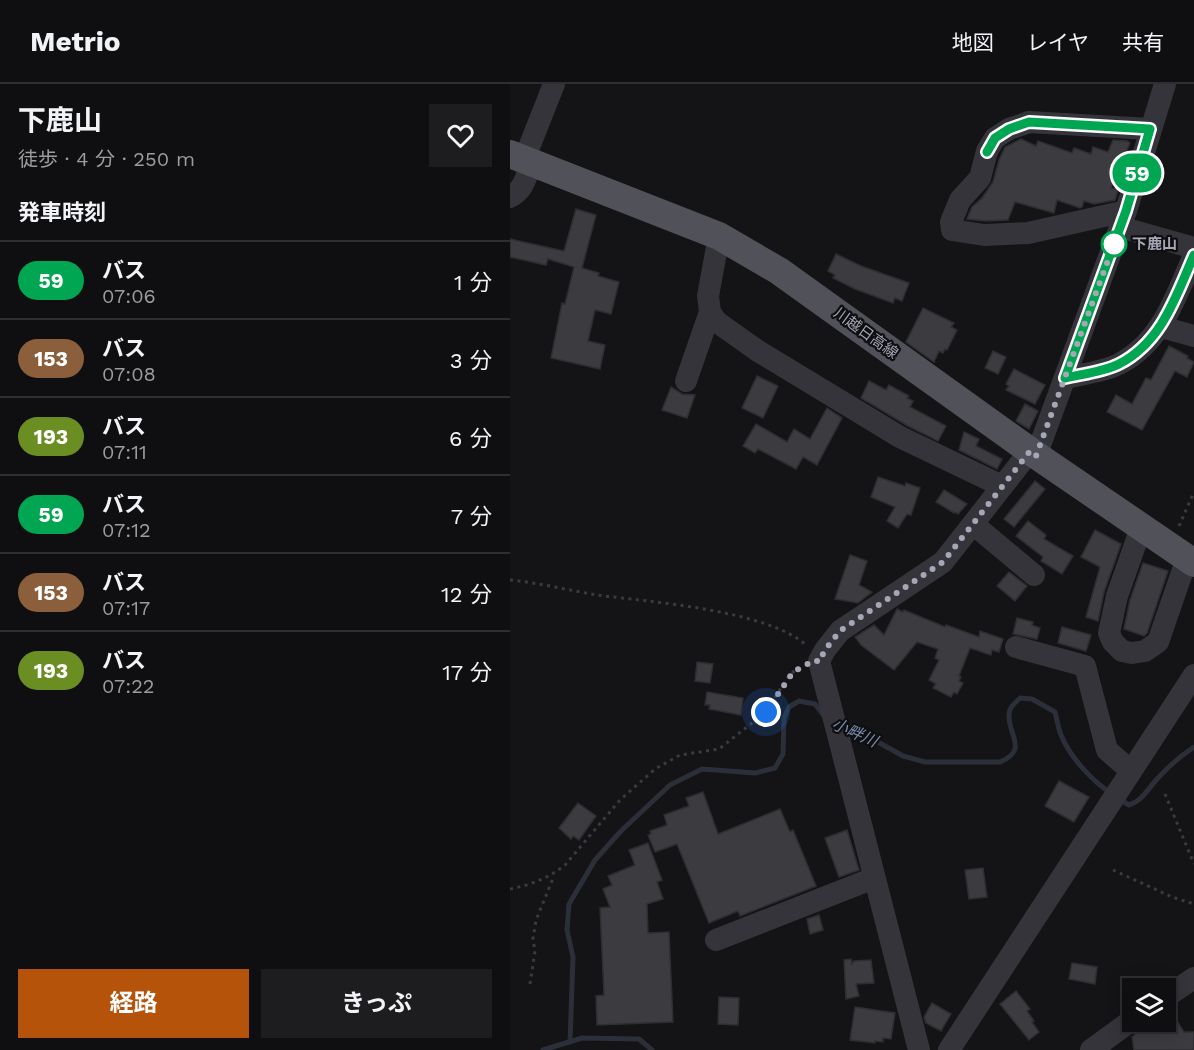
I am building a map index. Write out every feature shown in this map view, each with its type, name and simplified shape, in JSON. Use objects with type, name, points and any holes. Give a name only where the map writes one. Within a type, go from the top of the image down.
[{"type":"main road","name":"川越日高線","points":[[522,159],[719,236],[779,271],[1033,453],[1183,556]]},
{"type":"street","points":[[510,197],[518,193],[524,184],[522,159],[554,84]]},
{"type":"street","points":[[919,1050],[817,661],[840,631],[943,562],[1002,486],[1033,453],[1065,378],[1123,219],[1165,84]]},
{"type":"street","points":[[1150,129],[1029,122],[1009,129],[995,138],[987,152],[981,178],[960,200],[951,222],[952,230],[984,235],[1028,233],[1123,219],[1194,248]]},
{"type":"street","points":[[686,381],[710,312],[708,296],[719,236]]},
{"type":"street","points":[[1065,378],[1119,364],[1146,346],[1161,327],[1194,255]]},
{"type":"street","points":[[710,312],[717,322],[758,351],[900,437],[1002,486]]},
{"type":"street","points":[[1161,327],[1194,336]]},
{"type":"street","points":[[973,524],[1034,575]]},
{"type":"street","points":[[1141,528],[1117,597],[1109,633],[1113,642],[1122,651],[1132,653],[1145,651],[1158,642],[1183,556]]},
{"type":"street","points":[[1016,647],[1085,666],[1107,750],[1131,771]]},
{"type":"street","points":[[949,1050],[1194,675]]},
{"type":"street","points":[[716,940],[874,878]]},
{"type":"street","points":[[1176,990],[1194,978]]},
{"type":"street","points":[[1091,1050],[1122,1027]]},
{"type":"path","points":[[1183,556],[1194,492]]},
{"type":"path","points":[[510,580],[731,615],[758,622],[799,639],[812,651],[817,661],[793,672],[766,712],[719,749],[680,755],[655,769],[620,800],[555,874],[525,886],[510,889]]},
{"type":"path","points":[[1165,794],[1194,864]]},
{"type":"path","points":[[1113,870],[1172,897],[1194,904]]},
{"type":"path","points":[[530,984],[535,951],[533,939],[536,920],[555,874]]},
{"type":"building","points":[[1021,139],[1036,146],[1038,141],[1072,153],[1074,148],[1091,154],[1093,147],[1108,152],[1113,140],[1127,141],[1130,143],[1111,188],[1118,190],[1115,200],[1094,204],[1084,201],[1080,208],[1057,200],[1054,213],[1015,202],[1008,220],[967,219],[972,207],[982,198],[993,182],[1005,147]]},
{"type":"building","points":[[576,209],[596,215],[582,268],[599,273],[598,276],[619,282],[611,314],[595,310],[588,341],[605,345],[600,369],[551,358],[562,303],[565,304],[574,267],[548,259],[546,265],[510,257],[510,239],[564,251]]},
{"type":"building","points":[[836,254],[861,266],[909,283],[902,301],[895,298],[893,303],[833,278],[835,275],[828,271]]},
{"type":"building","points":[[923,308],[954,323],[951,327],[957,330],[947,350],[945,349],[943,353],[939,351],[934,362],[906,342]]},
{"type":"building","points":[[1169,346],[1188,356],[1187,358],[1194,362],[1187,377],[1175,371],[1142,430],[1107,412],[1116,395],[1132,404],[1146,378],[1151,380]]},
{"type":"building","points":[[993,351],[1006,357],[998,374],[985,368]]},
{"type":"building","points":[[1014,369],[1045,385],[1035,404],[1006,390],[1009,386],[1006,384]]},
{"type":"building","points":[[757,376],[778,386],[763,418],[742,408]]},
{"type":"building","points":[[869,381],[886,390],[889,385],[909,396],[907,398],[913,401],[910,407],[946,426],[938,441],[861,398]]},
{"type":"building","points":[[671,387],[682,394],[695,395],[687,418],[662,410]]},
{"type":"building","points":[[1025,404],[1038,411],[1029,429],[1016,421]]},
{"type":"building","points":[[827,408],[842,418],[817,465],[803,457],[796,469],[758,449],[755,453],[743,446],[756,424],[787,442],[794,429],[810,439]]},
{"type":"building","points":[[964,432],[979,439],[976,446],[1002,459],[997,469],[959,450]]},
{"type":"building","points":[[878,477],[905,486],[906,483],[920,488],[911,515],[907,514],[898,528],[887,521],[895,507],[871,497]]},
{"type":"building","points":[[1035,481],[1045,489],[1014,527],[1004,519]]},
{"type":"building","points":[[944,490],[967,504],[958,514],[936,502]]},
{"type":"building","points":[[1028,521],[1046,535],[1044,539],[1073,556],[1062,574],[1041,561],[1043,557],[1016,536]]},
{"type":"building","points":[[1095,530],[1121,544],[1104,592],[1098,621],[1086,617],[1100,567],[1081,557]]},
{"type":"building","points":[[850,555],[867,561],[859,585],[872,592],[858,603],[835,599]]},
{"type":"building","points":[[1143,563],[1168,571],[1144,636],[1124,629],[1130,600]]},
{"type":"building","points":[[1009,572],[1027,586],[1015,601],[997,586]]},
{"type":"building","points":[[897,609],[979,637],[980,631],[1003,639],[999,652],[992,650],[991,655],[970,648],[959,676],[961,677],[959,681],[963,683],[957,694],[954,692],[951,697],[933,688],[936,684],[929,680],[939,660],[935,658],[938,649],[917,642],[894,670],[861,645],[855,637],[874,625],[884,635]]},
{"type":"building","points":[[1017,618],[1033,622],[1032,625],[1040,628],[1037,639],[1013,634]]},
{"type":"building","points":[[1062,627],[1091,635],[1086,651],[1058,643]]},
{"type":"building","points":[[697,662],[713,664],[710,683],[695,681]]},
{"type":"building","points":[[707,692],[743,698],[741,715],[709,709],[710,705],[705,705]]},
{"type":"building","points":[[1059,781],[1089,797],[1074,822],[1045,806]]},
{"type":"building","points":[[703,792],[718,834],[780,809],[790,832],[793,830],[816,886],[740,916],[738,911],[709,923],[677,844],[655,852],[648,835],[651,834],[650,831],[667,825],[664,815],[689,806],[686,798]]},
{"type":"building","points":[[578,803],[596,816],[579,840],[573,836],[571,839],[559,828]]},
{"type":"building","points":[[847,830],[859,870],[839,877],[825,838]]},
{"type":"building","points":[[648,843],[662,880],[657,882],[663,899],[647,904],[648,933],[669,932],[673,1022],[597,1025],[596,996],[604,995],[600,908],[610,907],[603,889],[612,885],[608,876],[635,865],[629,850]]},
{"type":"building","points":[[983,868],[987,897],[969,899],[965,870]]},
{"type":"building","points":[[819,915],[823,930],[810,934],[807,919]]},
{"type":"building","points":[[851,959],[852,964],[854,961],[871,960],[874,983],[856,984],[859,996],[846,999],[844,960]]},
{"type":"building","points":[[1072,963],[1097,967],[1095,984],[1069,979]]},
{"type":"building","points":[[1016,991],[1030,1009],[1027,1011],[1039,1032],[1029,1040],[1000,1004]]},
{"type":"building","points":[[719,997],[739,998],[738,1025],[718,1024]]},
{"type":"building","points":[[932,1003],[951,1014],[941,1031],[926,1023],[924,1017]]},
{"type":"building","points":[[855,1007],[895,1013],[891,1039],[883,1038],[883,1042],[875,1041],[875,1043],[850,1040]]},
{"type":"building","points":[[1176,1019],[1184,1032],[1194,1032],[1194,1050],[1134,1050],[1132,1037],[1137,1033],[1176,1032]]},
{"type":"waterway","name":"小畔川","points":[[842,725],[849,726],[903,756],[925,762],[1000,762],[1009,757],[1015,747],[1010,710],[1020,698],[1032,699],[1055,712],[1060,732],[1070,752],[1089,775],[1112,794]]},
{"type":"waterway","name":"小畔川","points":[[570,1042],[573,957],[567,930],[569,904],[595,860],[621,831],[670,785],[702,769],[755,773],[775,768],[783,754],[784,718],[789,707],[799,701],[815,704],[824,716]]},
{"type":"waterway","name":"小畔川","points":[[1119,799],[1129,805],[1138,801],[1170,766],[1194,747]]},
{"type":"waterway","points":[[543,1050],[582,1038],[639,1039],[652,1050]]},
{"type":"bus line","name":"59","points":[[987,152],[995,138],[1009,129],[1029,122],[1150,129],[1126,211],[1065,378],[1119,364],[1146,346],[1161,327],[1194,255]]},
{"type":"place","name":"下鹿山","points":[[1114,244]]},
{"type":"route","points":[[766,712],[793,672],[808,666],[815,660],[819,662],[840,631],[943,562],[1030,451],[1036,456],[1114,244]]}]
